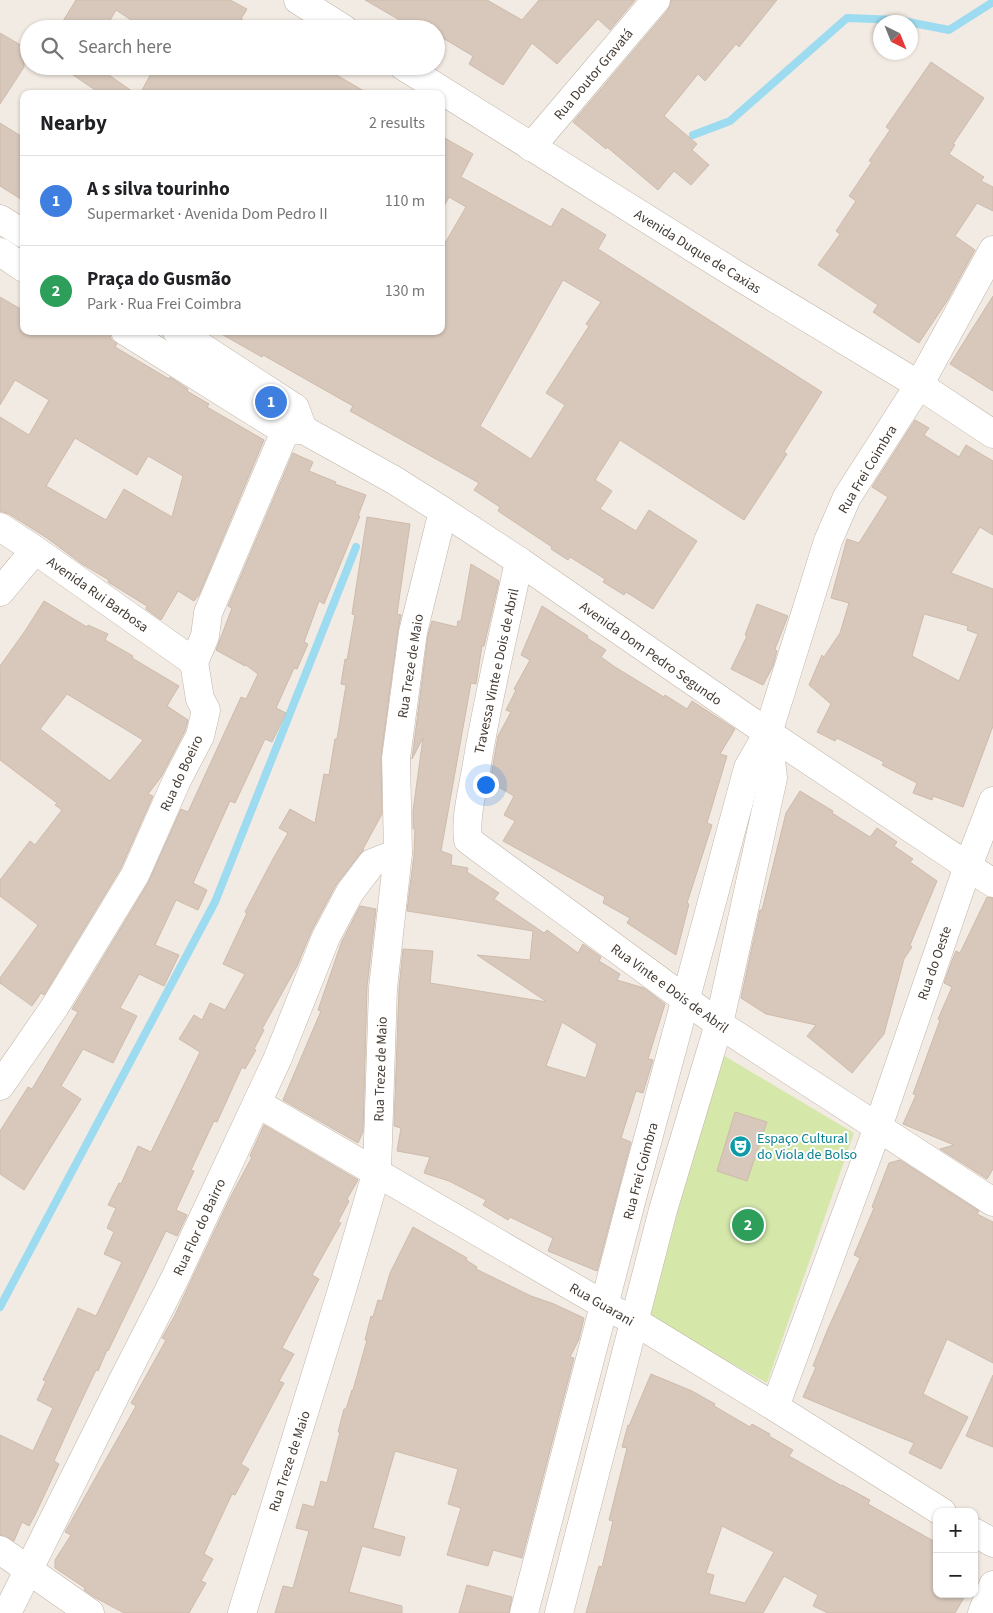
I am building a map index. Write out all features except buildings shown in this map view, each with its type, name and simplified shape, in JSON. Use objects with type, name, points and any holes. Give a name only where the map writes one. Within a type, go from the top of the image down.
[{"type":"street","points":[[298,0],[330,20]]},
{"type":"street","name":"Rua Doutor Gravatá","points":[[531,147],[656,0]]},
{"type":"street","name":"Avenida Duque de Caxias","points":[[417,75],[441,90]]},
{"type":"street","name":"Avenida Duque de Caxias","points":[[445,93],[735,274],[919,385],[993,434]]},
{"type":"street","points":[[0,219],[20,232]]},
{"type":"street","name":"Rua Frei Coimbra","points":[[524,1613],[604,1305],[748,768],[768,733],[828,541],[844,506],[873,455],[919,385],[993,250]]},
{"type":"street","points":[[0,252],[20,265]]},
{"type":"street","points":[[132,335],[294,423]]},
{"type":"street","points":[[182,335],[294,423]]},
{"type":"street","points":[[194,662],[204,636],[208,613],[294,423]]},
{"type":"street","name":"Avenida Dom Pedro Segundo","points":[[294,423],[394,480],[519,561],[768,733],[993,883]]},
{"type":"street","name":"Rua Treze de Maio","points":[[242,1613],[377,1171],[383,988],[398,853],[397,748],[413,632],[443,511]]},
{"type":"street","name":"Avenida Rui Barbosa","points":[[0,528],[35,550],[194,662]]},
{"type":"street","points":[[0,592],[35,550]]},
{"type":"street","name":"Travessa Vinte e Dois de Abril","points":[[468,840],[466,831],[480,743],[519,561]]},
{"type":"street","name":"Rua do Boeiro","points":[[0,1086],[54,1008],[136,875],[177,780],[200,736],[206,710],[200,699],[194,662]]},
{"type":"street","name":"Rua Frei Coimbra","points":[[558,1613],[663,1210],[719,1024],[773,778],[768,733]]},
{"type":"street","name":"Rua do Oeste","points":[[775,1407],[878,1127],[968,866],[993,801]]},
{"type":"street","name":"Rua Vinte e Dois de Abril","points":[[468,840],[719,1024],[993,1202]]},
{"type":"street","name":"Rua Flor do Bairro","points":[[7,1613],[118,1388],[175,1278],[277,1060],[326,937],[350,892],[372,863],[398,853]]},
{"type":"street","name":"Rua Guarani","points":[[257,1102],[634,1322],[775,1407],[936,1508]]},
{"type":"street","points":[[978,1535],[993,1544]]},
{"type":"street","points":[[0,1550],[90,1613]]},
{"type":"street","points":[[982,1613],[993,1585]]},
{"type":"green space","points":[[723,1055],[854,1133],[767,1383],[647,1317]]},
{"type":"waterway","points":[[693,135],[730,121],[847,18],[898,20],[949,30],[993,2]]},
{"type":"waterway","points":[[0,1307],[215,902],[356,547]]},
{"type":"place","name":"A s silva tourinho","points":[[271,402]]},
{"type":"place","name":"Espaço Cultural do Viola de Bolso","points":[[741,1146]]},
{"type":"place","name":"Praça do Gusmão","points":[[748,1225]]}]
